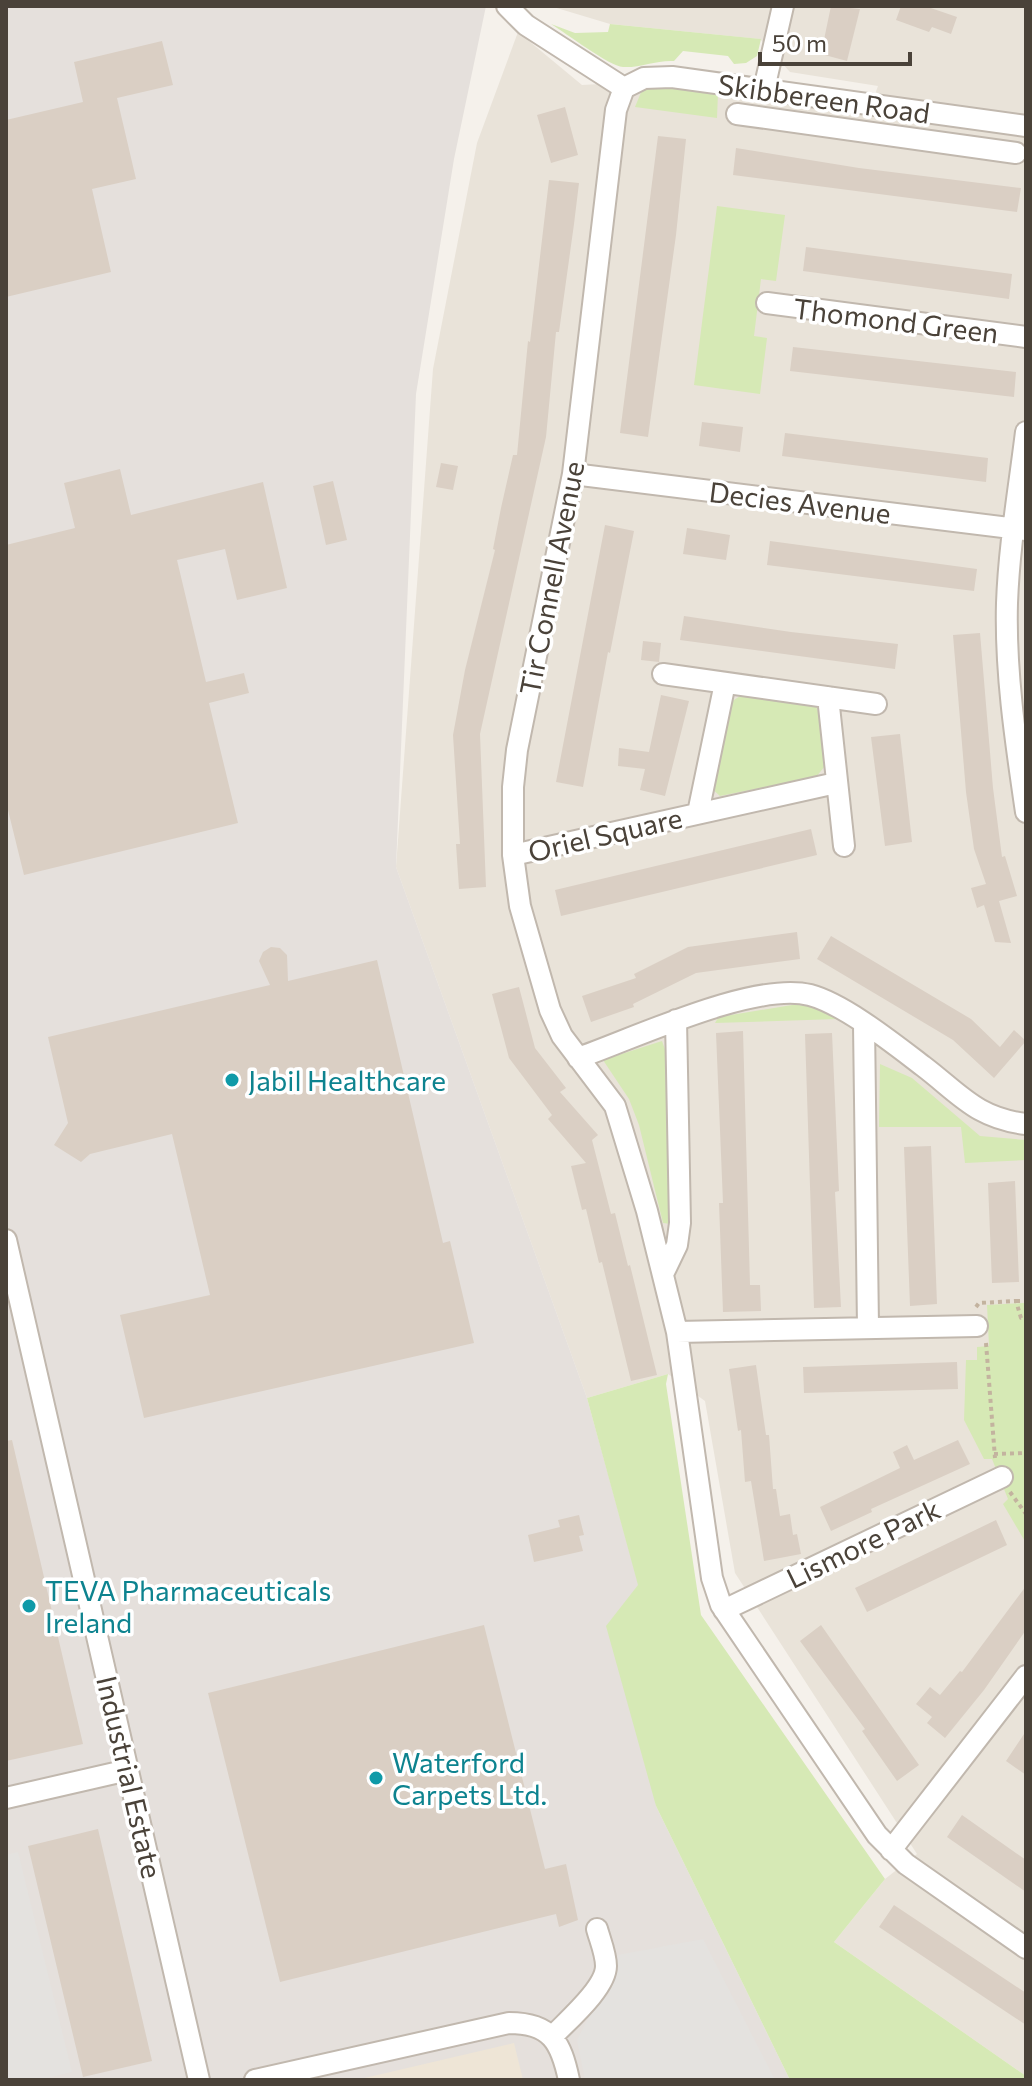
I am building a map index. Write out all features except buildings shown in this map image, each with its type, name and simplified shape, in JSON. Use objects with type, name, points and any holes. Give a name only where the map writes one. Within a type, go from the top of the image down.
[{"type":"street","points":[[507,6],[526,25],[624,88]]},
{"type":"street","points":[[764,89],[783,6]]},
{"type":"street","name":"Skibbereen Road","points":[[624,88],[636,80],[662,77],[1026,126]]},
{"type":"street","name":"Tir Connell Avenue","points":[[578,1058],[562,1036],[550,1010],[520,906],[513,855],[513,787],[518,742],[573,474],[616,110],[624,88]]},
{"type":"street","points":[[888,135],[892,107]]},
{"type":"street","name":"Skibbereen Road","points":[[737,114],[1016,153]]},
{"type":"street","name":"Thomond Green","points":[[767,303],[1026,337]]},
{"type":"street","points":[[1026,432],[1020,530],[1007,618],[1020,718],[1026,812]]},
{"type":"street","name":"Decies Avenue","points":[[573,474],[1020,530]]},
{"type":"street","points":[[663,674],[876,704]]},
{"type":"street","name":"Oriel Square","points":[[698,813],[725,683]]},
{"type":"street","points":[[828,697],[844,846]]},
{"type":"street","name":"Oriel Square","points":[[513,855],[836,783]]},
{"type":"street","points":[[1026,1124],[992,1118],[975,1109],[937,1076],[864,1025],[821,999],[790,993],[710,1009],[578,1058],[611,1100],[621,1121],[664,1272],[677,1332],[712,1578],[724,1610],[858,1811],[891,1850],[1026,1948]]},
{"type":"street","points":[[664,1272],[677,1245],[680,1223],[676,1020]]},
{"type":"street","points":[[864,1025],[868,1327]]},
{"type":"street","name":"Industrial Estate","points":[[6,1240],[199,2080]]},
{"type":"street","points":[[677,1332],[977,1326]]},
{"type":"street","name":"Lismore Park","points":[[724,1610],[1002,1477]]},
{"type":"street","points":[[891,1850],[1023,1686]]},
{"type":"street","points":[[6,1798],[128,1770]]},
{"type":"street","points":[[552,2037],[604,1977],[606,1964],[597,1929]]},
{"type":"street","points":[[255,2080],[509,2023],[538,2027],[552,2037],[561,2050],[569,2080]]},
{"type":"path","points":[[1016,1301],[1021,1318],[1026,1318]]},
{"type":"path","points":[[1026,1301],[979,1303],[976,1306],[977,1326],[985,1325],[994,1454],[1002,1477],[1026,1514]]},
{"type":"path","points":[[994,1454],[1026,1453]]},
{"type":"shaded area","points":[[6,6],[486,6],[454,159],[416,394],[396,867],[587,1398],[639,1586],[656,1806],[790,2080],[6,2080]]},
{"type":"shaded area","points":[[550,6],[1026,6],[1026,2076],[834,1942],[885,1879],[917,1854],[735,1573],[705,1401],[668,1374],[587,1398],[396,867],[433,369],[477,143],[518,32],[582,85],[655,81],[869,111],[878,86],[790,72],[760,39],[610,24]]},
{"type":"shaded area","points":[[18,1852],[72,2072],[39,2080],[6,2080],[6,1855]]},
{"type":"shaded area","points":[[703,1939],[775,2080],[585,2080],[577,2040],[595,2006],[609,1995],[618,1955]]},
{"type":"shaded area","points":[[514,2043],[523,2080],[356,2080]]},
{"type":"green space","points":[[551,24],[575,33],[608,32],[610,24],[761,39],[757,56],[746,63],[734,64],[728,56],[683,51],[674,61],[623,67],[598,55]]},
{"type":"green space","points":[[657,85],[718,93],[717,118],[635,107],[642,90]]},
{"type":"green space","points":[[717,206],[785,215],[776,281],[761,279],[754,336],[767,338],[760,394],[694,385]]},
{"type":"green space","points":[[743,694],[815,704],[820,716],[825,766],[816,777],[720,796],[710,787],[728,704]]},
{"type":"green space","points":[[792,1005],[822,1009],[838,1019],[715,1023],[725,1016]]},
{"type":"green space","points":[[662,1041],[668,1058],[671,1224],[663,1223],[639,1125],[629,1099],[603,1060]]},
{"type":"green space","points":[[880,1064],[912,1078],[980,1136],[1026,1140],[1026,1160],[965,1163],[961,1127],[879,1127]]},
{"type":"green space","points":[[1024,1303],[1026,1543],[1003,1504],[1008,1499],[992,1459],[984,1459],[964,1420],[966,1360],[977,1360],[977,1347],[989,1346],[987,1305]]},
{"type":"green space","points":[[668,1374],[666,1384],[701,1615],[885,1879],[834,1942],[1026,2076],[1026,2080],[790,2080],[656,1806],[606,1626],[638,1585],[587,1398]]},
{"type":"place","name":"Jabil Healthcare","points":[[232,1080]]},
{"type":"place","name":"TEVA Pharmaceuticals Ireland","points":[[29,1606]]},
{"type":"place","name":"Waterford Carpets Ltd.","points":[[376,1778]]}]
